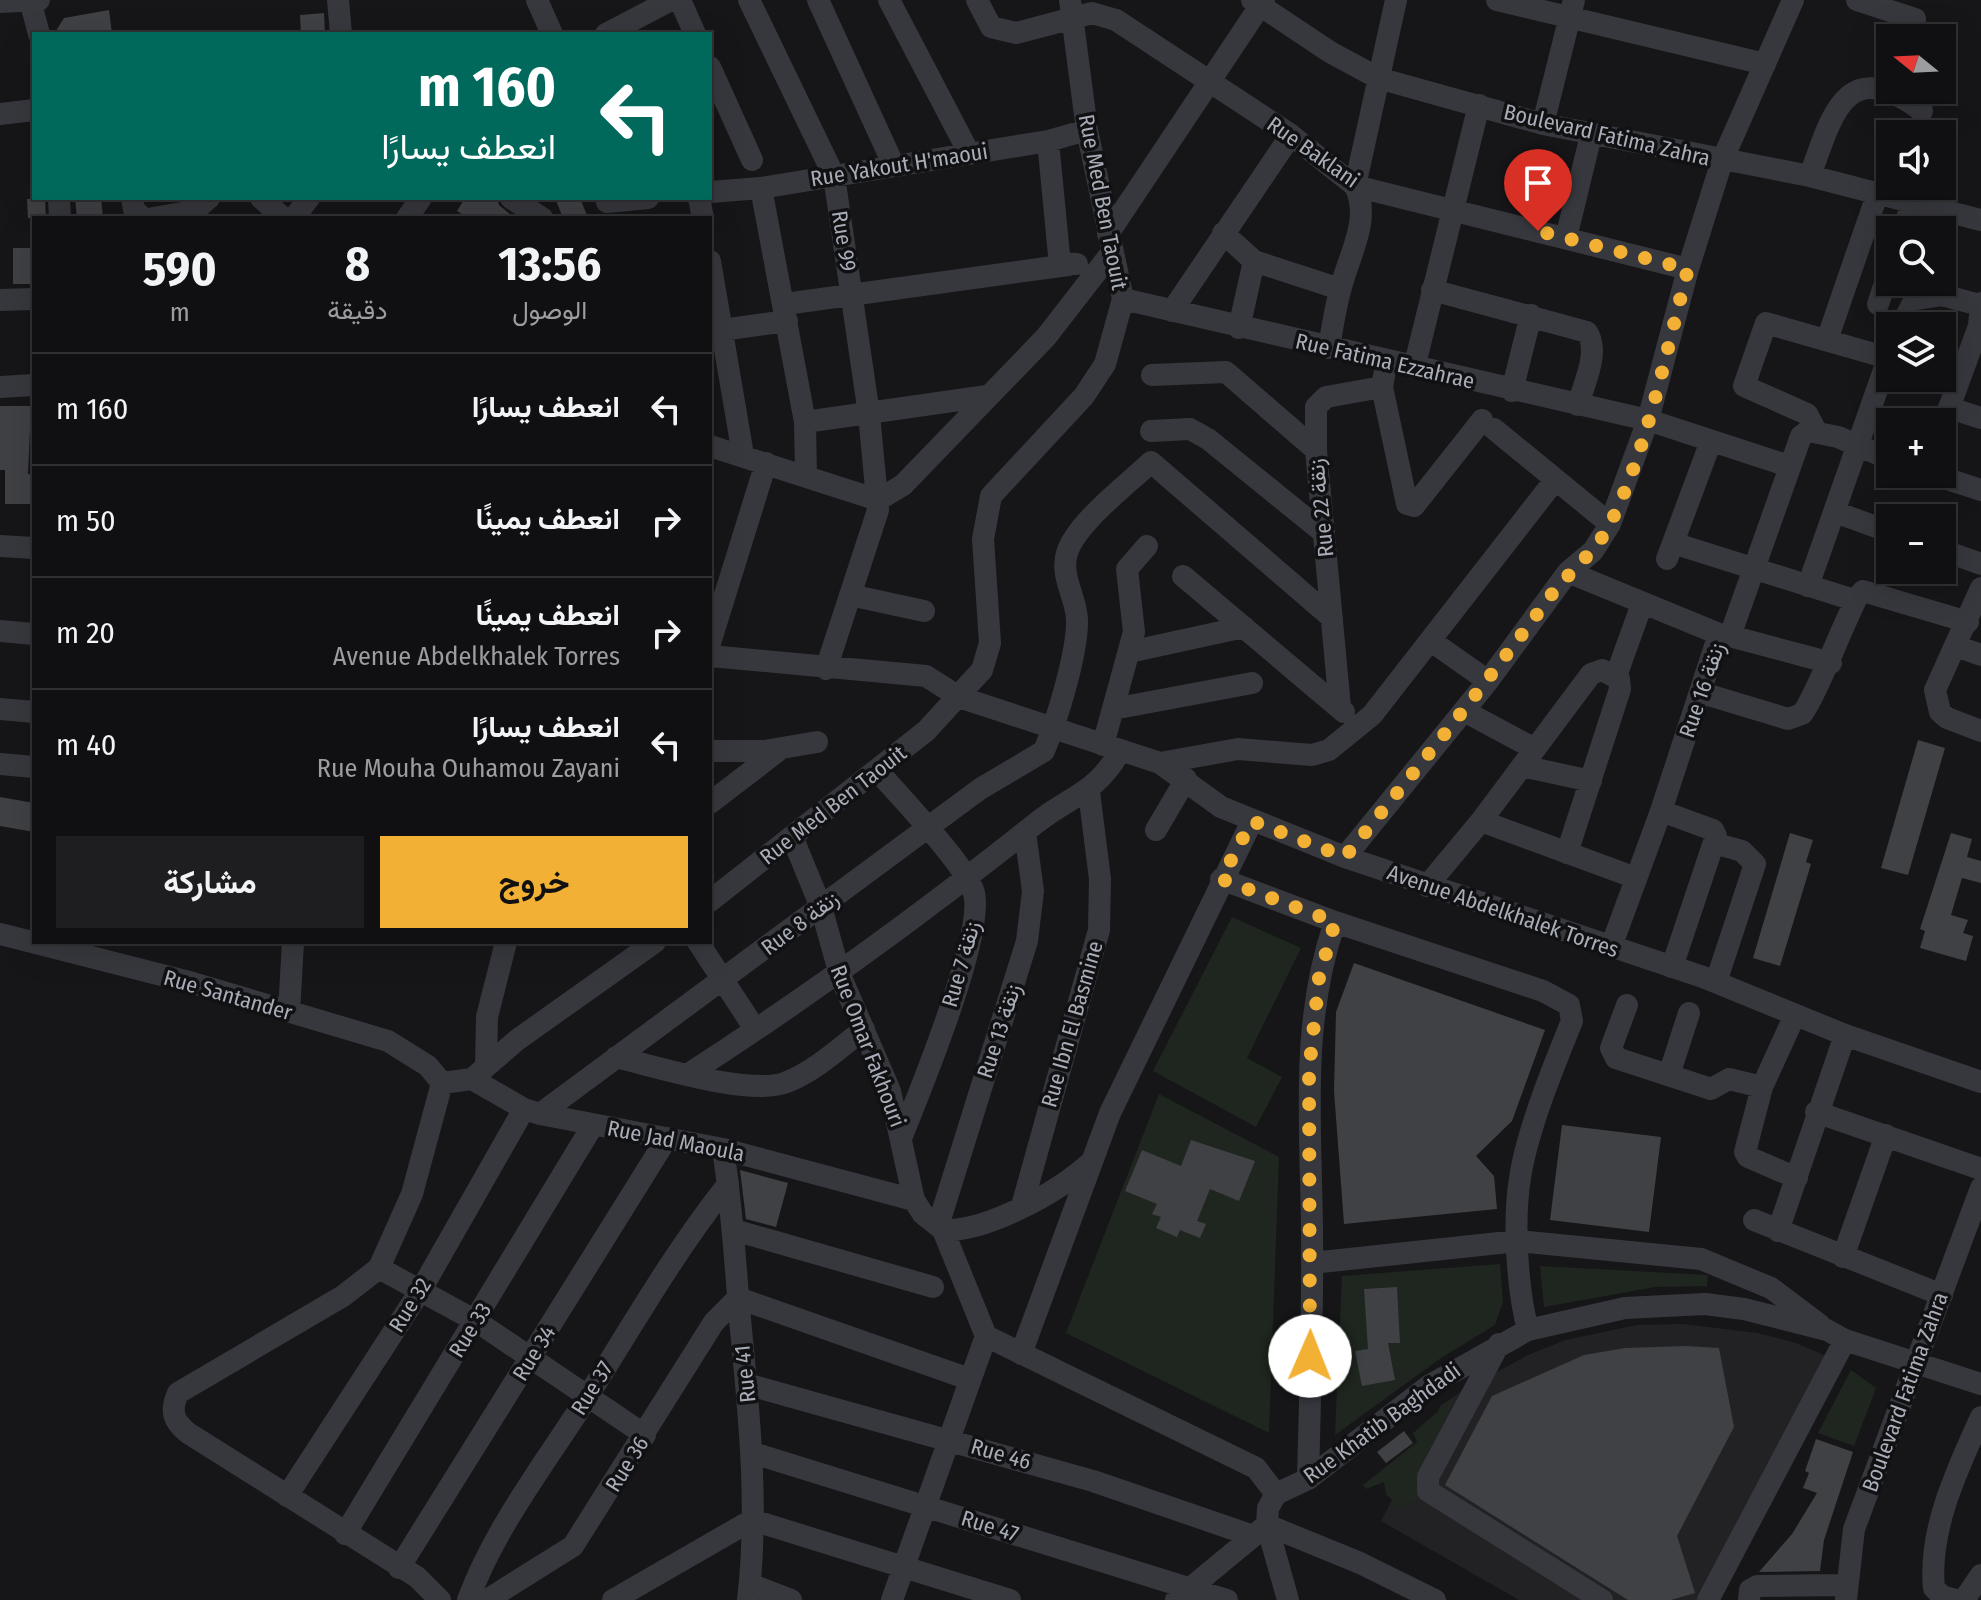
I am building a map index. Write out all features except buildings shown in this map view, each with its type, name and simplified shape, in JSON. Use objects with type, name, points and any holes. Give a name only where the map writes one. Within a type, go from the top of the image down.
[{"type":"street","points":[[30,0],[38,32]]},
{"type":"street","points":[[0,2],[39,0]]},
{"type":"street","points":[[338,0],[341,32]]},
{"type":"street","points":[[537,0],[551,32]]},
{"type":"street","points":[[608,32],[637,8],[671,0]]},
{"type":"street","points":[[680,0],[694,32]]},
{"type":"street","name":"Rue 99","points":[[749,0],[834,176],[869,414],[878,500],[875,523],[826,669]]},
{"type":"street","points":[[818,0],[894,166]]},
{"type":"street","points":[[889,0],[969,153]]},
{"type":"street","name":"Rue Baklani","points":[[977,0],[991,27],[1016,33],[1071,10],[1116,20],[1291,135],[1355,186],[1688,269]]},
{"type":"street","points":[[1329,348],[1340,289],[1361,216],[1362,200],[1355,186],[1396,0]]},
{"type":"street","points":[[1497,0],[1573,10],[1765,64]]},
{"type":"street","points":[[1345,857],[1488,681],[1568,572],[1593,551],[1610,524],[1648,420],[1688,269],[1722,161],[1793,0]]},
{"type":"street","points":[[1857,0],[1915,19]]},
{"type":"street","points":[[712,447],[878,500],[903,485],[1046,337],[1108,249],[1207,81],[1259,2]]},
{"type":"street","name":"Boulevard Fatima Zahra","points":[[1259,2],[1330,52],[1378,78],[1591,135],[1876,192]]},
{"type":"street","name":"Rue Med Ben Taouit","points":[[712,900],[793,839],[926,731],[982,670],[990,643],[983,539],[991,496],[1097,380],[1111,348],[1123,299],[1108,249],[1087,130],[1071,10]]},
{"type":"street","points":[[1543,124],[1573,10]]},
{"type":"street","points":[[712,71],[752,160]]},
{"type":"street","points":[[1810,176],[1835,112],[1846,95],[1858,87],[1886,90],[1922,111]]},
{"type":"street","points":[[1414,368],[1451,208],[1479,105]]},
{"type":"street","points":[[0,114],[32,110]]},
{"type":"street","name":"Rue Yakout H'maoui","points":[[712,192],[761,188],[1048,141],[1087,130]]},
{"type":"street","points":[[1172,311],[1291,135]]},
{"type":"street","points":[[1566,238],[1591,135]]},
{"type":"street","points":[[1048,141],[1059,255],[1068,265]]},
{"type":"street","points":[[761,188],[805,422],[806,476]]},
{"type":"street","points":[[1827,340],[1876,198]]},
{"type":"street","points":[[165,216],[194,211],[207,200]]},
{"type":"street","points":[[263,200],[281,216]]},
{"type":"street","points":[[514,200],[539,216]]},
{"type":"street","points":[[608,206],[638,200]]},
{"type":"street","name":"Boulevard Fatima Zahra","points":[[1909,200],[1981,220]]},
{"type":"street","points":[[1908,216],[1913,201]]},
{"type":"street","points":[[1223,233],[1254,261],[1340,289]]},
{"type":"street","points":[[722,330],[852,294],[1068,265],[1108,249]]},
{"type":"street","points":[[1239,328],[1254,261]]},
{"type":"street","points":[[712,272],[743,455]]},
{"type":"street","points":[[1432,290],[1577,327],[1592,339],[1592,354],[1578,405]]},
{"type":"street","points":[[1908,312],[1915,299],[1942,295],[1980,315],[1949,408]]},
{"type":"street","points":[[1878,304],[1881,296]]},
{"type":"street","points":[[0,300],[32,299]]},
{"type":"street","name":"Rue Fatima Ezzahrae","points":[[1123,299],[1648,420],[1789,466]]},
{"type":"street","points":[[1512,391],[1531,315]]},
{"type":"street","points":[[1876,353],[1770,324],[1764,325],[1744,386],[1807,414],[1816,431],[1876,453]]},
{"type":"street","points":[[1387,360],[1382,387],[1407,504],[1414,506],[1488,425],[1610,524]]},
{"type":"street","points":[[1152,375],[1226,372],[1316,450]]},
{"type":"street","points":[[1808,586],[1835,512],[1847,440],[1876,382]]},
{"type":"street","points":[[0,387],[32,385]]},
{"type":"street","name":"Rue 22 زنقة","points":[[1340,707],[1316,450],[1316,407],[1326,397],[1382,387]]},
{"type":"street","points":[[805,422],[987,396]]},
{"type":"street","points":[[1956,417],[1981,418]]},
{"type":"street","points":[[1151,431],[1190,429],[1208,439],[1324,533]]},
{"type":"street","name":"Rue 16 زنقة","points":[[1611,947],[1702,693],[1789,466],[1801,436],[1816,431]]},
{"type":"street","points":[[1711,441],[1670,551],[1751,570],[1854,600]]},
{"type":"street","points":[[1053,729],[1077,619],[1065,572],[1067,553],[1081,529],[1151,462],[1332,618]]},
{"type":"street","points":[[712,637],[766,463]]},
{"type":"street","points":[[1160,763],[1249,749],[1323,754],[1358,730],[1555,480]]},
{"type":"street","points":[[1956,482],[1981,490]]},
{"type":"street","points":[[1835,512],[1876,527]]},
{"type":"street","points":[[0,546],[32,548]]},
{"type":"street","points":[[687,1075],[840,975],[1055,809],[1089,792],[1112,748],[1113,709],[1129,652],[1134,621],[1127,569],[1147,546]]},
{"type":"street","points":[[1956,555],[1981,564]]},
{"type":"street","points":[[1568,572],[1724,635],[1831,663]]},
{"type":"street","points":[[1183,576],[1340,707],[1358,730]]},
{"type":"street","points":[[1981,588],[1935,690],[1935,703],[1947,718],[1981,731]]},
{"type":"street","points":[[1702,693],[1788,719],[1802,714],[1831,663],[1854,600],[1860,592],[1867,591],[1968,622]]},
{"type":"street","points":[[850,595],[924,611]]},
{"type":"street","points":[[1427,886],[1528,758],[1606,673],[1642,604]]},
{"type":"street","points":[[1129,652],[1244,627]]},
{"type":"street","points":[[0,631],[32,634]]},
{"type":"street","points":[[1431,641],[1488,681]]},
{"type":"street","points":[[1956,646],[1981,655]]},
{"type":"street","name":"Avenue Abdelkhalek Torres","points":[[712,656],[926,676],[959,697],[1160,763],[1221,807],[1345,857],[1716,982],[1845,1035],[1981,1082]]},
{"type":"street","points":[[1567,853],[1620,689],[1606,673]]},
{"type":"street","points":[[1113,709],[1252,683]]},
{"type":"street","points":[[0,709],[32,712]]},
{"type":"street","points":[[1464,711],[1528,758],[1591,781]]},
{"type":"street","name":"Rue 8 زنقة","points":[[532,1111],[723,982],[980,789],[1044,751],[1053,729]]},
{"type":"street","points":[[712,751],[780,750],[817,742]]},
{"type":"street","points":[[712,801],[780,750]]},
{"type":"street","points":[[0,764],[32,767]]},
{"type":"street","name":"Rue 7 زنقة","points":[[877,770],[967,878],[976,905],[969,942],[902,1136]]},
{"type":"street","points":[[1156,830],[1186,779]]},
{"type":"street","name":"Rue Ibn El Basmine","points":[[1022,1206],[1099,930],[1100,879],[1089,792]]},
{"type":"street","points":[[1661,811],[1716,832],[1672,967]]},
{"type":"street","points":[[1021,1354],[1093,1159],[1133,1063],[1252,821]]},
{"type":"street","points":[[1481,821],[1636,878]]},
{"type":"street","name":"Rue 13 زنقة","points":[[941,1228],[1025,950],[1033,891],[1025,832]]},
{"type":"street","name":"Rue Omar Fakhouri","points":[[793,839],[821,907],[840,975],[890,1091],[914,1200]]},
{"type":"street","points":[[1714,843],[1742,851],[1755,864],[1716,982]]},
{"type":"street","points":[[1221,879],[1335,922],[1543,991],[1572,1008],[1572,1021],[1520,1178],[1518,1241],[1522,1309],[1528,1330]]},
{"type":"street","points":[[1308,1479],[1312,1263],[1309,1071],[1312,1022],[1335,922]]},
{"type":"street","name":"Rue Santander","points":[[0,934],[32,943]]},
{"type":"street","name":"Rue Santander","points":[[37,944],[388,1041],[428,1066],[442,1083]]},
{"type":"street","points":[[289,1012],[293,944]]},
{"type":"street","points":[[440,1600],[417,1577],[345,1534],[176,1423],[173,1404],[178,1393],[343,1296],[379,1268],[412,1194],[442,1083],[479,1072],[652,944]]},
{"type":"street","points":[[699,944],[755,1029]]},
{"type":"street","points":[[479,1072],[487,1017],[510,946]]},
{"type":"street","points":[[1627,1005],[1611,1048],[1616,1058],[1711,1089],[1729,1079],[1762,1087]]},
{"type":"street","points":[[1669,1075],[1689,1013]]},
{"type":"street","points":[[1795,1015],[1762,1087],[1745,1155],[1797,1178]]},
{"type":"street","points":[[616,1057],[687,1075],[777,1085],[798,1076],[864,1029]]},
{"type":"street","points":[[1778,1231],[1816,1112],[1845,1035]]},
{"type":"street","name":"Rue Jad Maoula","points":[[479,1072],[532,1111],[723,1149],[914,1200]]},
{"type":"street","name":"Rue 32","points":[[287,1496],[532,1111]]},
{"type":"street","points":[[1816,1112],[1981,1169]]},
{"type":"street","name":"Rue 33","points":[[345,1534],[593,1125]]},
{"type":"street","points":[[1843,1257],[1886,1135]]},
{"type":"street","name":"Rue 34","points":[[399,1568],[667,1138]]},
{"type":"street","name":"Rue 41","points":[[723,1149],[734,1230],[753,1453],[749,1592]]},
{"type":"street","points":[[941,1228],[958,1230],[1022,1206],[1070,1181],[1093,1159]]},
{"type":"street","name":"Rue 37","points":[[468,1600],[518,1505],[696,1225],[728,1184]]},
{"type":"street","name":"Boulevard Fatima Zahra","points":[[1846,1593],[1854,1529],[1980,1191]]},
{"type":"street","points":[[914,1200],[941,1228],[986,1336],[1256,1468],[1276,1494],[1260,1530],[1184,1594]]},
{"type":"street","points":[[1754,1220],[1942,1295]]},
{"type":"street","points":[[734,1230],[933,1287]]},
{"type":"street","points":[[1312,1263],[1518,1241],[1701,1259],[1771,1288],[1836,1335],[1708,1600]]},
{"type":"street","points":[[379,1268],[422,1288],[476,1321],[589,1394],[645,1435]]},
{"type":"street","points":[[738,1298],[969,1379]]},
{"type":"street","name":"Rue 36","points":[[487,1600],[573,1546],[714,1322],[738,1298]]},
{"type":"street","name":"Rue Khatib Baghdadi","points":[[1276,1494],[1308,1479],[1430,1385],[1500,1343],[1528,1330],[1625,1308],[1705,1304],[1744,1309],[1836,1335],[1981,1384]]},
{"type":"street","points":[[892,1600],[986,1336]]},
{"type":"street","points":[[1500,1343],[1428,1477],[1428,1491],[1602,1600]]},
{"type":"street","name":"Rue 46","points":[[746,1384],[1260,1530],[1317,1543],[1435,1600]]},
{"type":"street","points":[[1956,1600],[1942,1596],[1933,1580],[1938,1536],[1950,1490],[1981,1417]]},
{"type":"street","name":"Rue 47","points":[[753,1453],[925,1505],[1184,1594],[1227,1600]]},
{"type":"street","points":[[613,1600],[752,1520],[904,1564],[1010,1600]]},
{"type":"street","points":[[1260,1530],[1288,1600]]},
{"type":"street","points":[[1964,1600],[1981,1575]]},
{"type":"street","points":[[1749,1600],[1750,1590],[1757,1586],[1846,1593]]},
{"type":"street","points":[[749,1592],[791,1600]]},
{"type":"shaded area","points":[[1232,917],[1301,948],[1247,1058],[1282,1077],[1256,1127],[1153,1071]]},
{"type":"shaded area","points":[[1159,1094],[1279,1157],[1269,1433],[1066,1333]]},
{"type":"shaded area","points":[[1500,1264],[1503,1301],[1495,1325],[1441,1358],[1335,1435],[1342,1276]]},
{"type":"shaded area","points":[[1540,1266],[1708,1275],[1707,1286],[1655,1287],[1544,1307]]},
{"type":"shaded area","points":[[1683,1324],[1758,1333],[1796,1343],[1845,1364],[1720,1600],[1519,1600],[1381,1521],[1441,1405],[1526,1356],[1565,1340],[1637,1325]]},
{"type":"shaded area","points":[[1851,1370],[1876,1388],[1854,1446],[1818,1433]]},
{"type":"shaded area","points":[[1457,1395],[1417,1478],[1418,1500],[1400,1508],[1386,1494],[1384,1482],[1366,1489],[1363,1485],[1417,1442],[1413,1433]]},
{"type":"route","points":[[1310,1356],[1312,1228],[1309,1071],[1319,978],[1335,922],[1221,879],[1252,821],[1345,857],[1488,681],[1568,572],[1593,551],[1610,524],[1648,420],[1688,269],[1538,231]]}]
